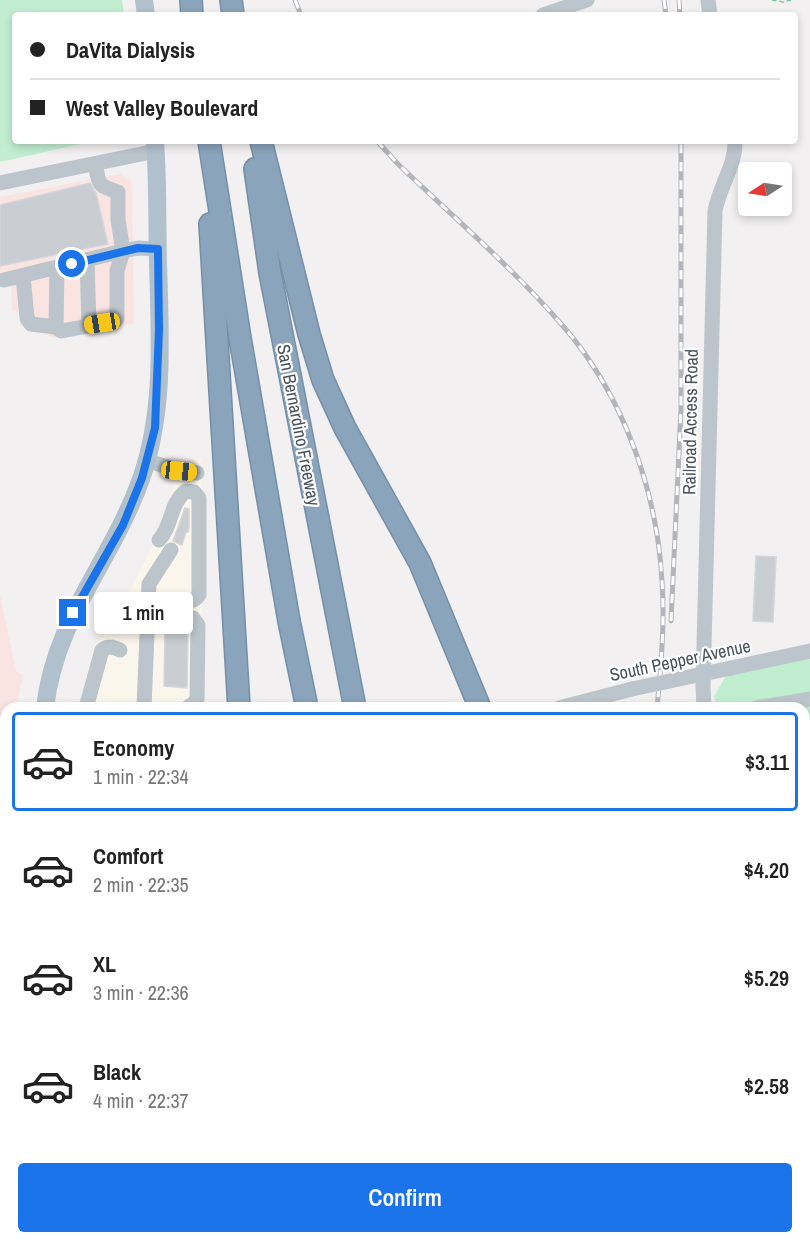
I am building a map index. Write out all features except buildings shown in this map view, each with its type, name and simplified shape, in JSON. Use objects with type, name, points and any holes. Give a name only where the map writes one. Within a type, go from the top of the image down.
[{"type":"highway","points":[[209,144],[289,621],[306,702]]},
{"type":"highway","name":"San Bernardino Freeway","points":[[251,144],[270,273],[354,702]]},
{"type":"highway","points":[[262,144],[309,334],[323,380],[345,428],[420,563],[478,702]]},
{"type":"highway","points":[[212,166],[210,236],[221,385],[239,702]]},
{"type":"main road","points":[[46,702],[58,648],[82,596],[123,525],[142,478],[155,428],[159,379],[156,146]]},
{"type":"street","points":[[552,12],[587,0]]},
{"type":"street","name":"Railroad Access Road","points":[[704,702],[715,211],[734,155],[735,144]]},
{"type":"street","points":[[0,183],[95,164],[156,146]]},
{"type":"street","points":[[23,276],[27,318],[31,324],[56,327],[61,330],[115,321],[117,318],[117,271],[123,251],[118,220],[118,192],[100,185],[95,164]]},
{"type":"street","points":[[4,280],[123,251],[138,248],[158,249]]},
{"type":"street","points":[[87,260],[89,325]]},
{"type":"street","points":[[56,327],[57,268]]},
{"type":"street","points":[[146,460],[179,471],[197,473]]},
{"type":"street","points":[[144,702],[149,584],[165,545],[176,500],[186,491],[194,492],[199,498],[199,595],[195,600],[189,602],[179,600]]},
{"type":"street","points":[[147,617],[193,618],[196,621],[198,625],[197,697],[194,702]]},
{"type":"street","points":[[88,702],[102,650],[113,646],[120,650]]},
{"type":"street","name":"South Pepper Avenue","points":[[582,702],[810,651]]},
{"type":"street","points":[[792,702],[810,699]]},
{"type":"path","points":[[772,0],[783,2],[791,0]]},
{"type":"shaded area","points":[[120,174],[132,182],[134,324],[52,337],[20,325],[20,312],[12,311],[11,284],[0,285],[0,197]]},
{"type":"shaded area","points":[[201,458],[203,531],[200,702],[83,702],[96,646],[132,587],[162,527],[181,459]]},
{"type":"shaded area","points":[[0,595],[16,671],[23,675],[17,702],[0,702]]},
{"type":"green space","points":[[0,0],[122,0],[124,12],[12,12],[12,144],[81,144],[0,162]]},
{"type":"green space","points":[[810,645],[810,702],[716,702],[714,696],[731,668]]},
{"type":"railway","points":[[295,0],[300,12]]},
{"type":"railway","points":[[664,0],[666,12]]},
{"type":"railway","points":[[679,0],[680,12]]},
{"type":"railway","points":[[380,144],[544,304],[584,353],[619,413],[644,479],[659,547],[663,613],[658,702]]},
{"type":"railway","points":[[671,621],[681,409],[681,144]]},
{"type":"route","points":[[72,264],[138,248],[158,249],[159,379],[155,428],[142,478],[123,525],[73,613]]}]
